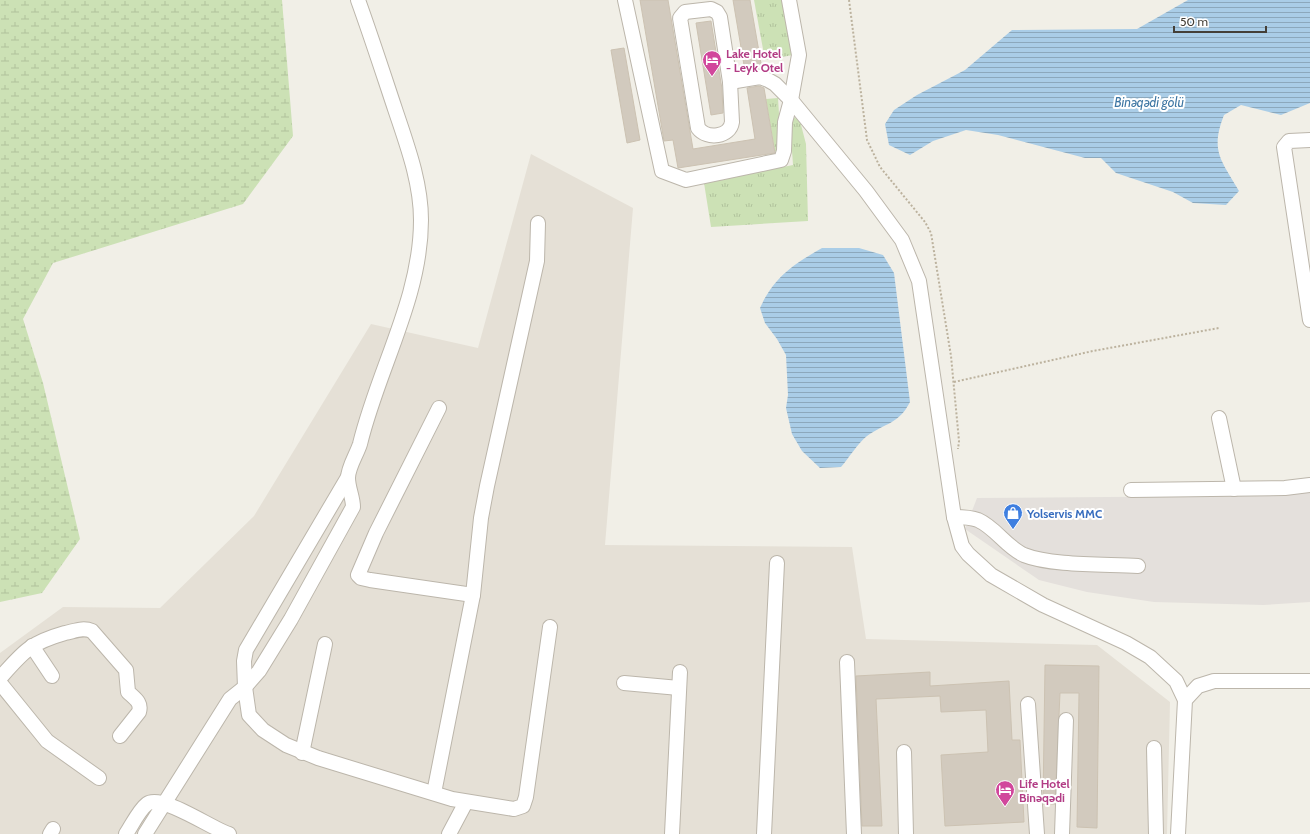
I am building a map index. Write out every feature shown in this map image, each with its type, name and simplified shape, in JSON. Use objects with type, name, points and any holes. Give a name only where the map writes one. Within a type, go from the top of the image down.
[{"type":"street","points":[[358,0],[411,157],[418,188],[421,220],[417,257],[408,302],[366,417],[359,446],[348,477],[246,650],[244,661],[245,687],[249,715],[262,730],[302,753],[466,802],[514,808],[523,806],[526,797],[550,627]]},
{"type":"street","points":[[625,0],[662,171],[686,180],[782,160],[784,151],[785,122],[791,100],[798,55],[789,0]]},
{"type":"street","points":[[711,9],[720,17],[730,82],[731,128],[726,133],[708,135],[702,134],[698,128],[681,26],[680,18],[685,12],[711,9]]},
{"type":"street","points":[[730,82],[760,77],[768,80],[791,100],[866,191],[902,240],[919,281],[954,517],[957,533],[962,546],[968,554],[991,575],[1043,605],[1126,643],[1150,657],[1176,681],[1185,700],[1178,834]]},
{"type":"street","points":[[1310,140],[1289,141],[1284,147],[1310,320]]},
{"type":"street","points":[[434,793],[473,595],[481,518],[537,261],[538,222]]},
{"type":"street","points":[[439,408],[376,533],[358,575],[361,578],[370,580],[473,595]]},
{"type":"street","points":[[1219,418],[1234,489]]},
{"type":"street","points":[[145,834],[230,699],[245,687],[258,671],[291,620],[353,507],[353,497],[348,477]]},
{"type":"street","points":[[1131,490],[1285,488],[1310,485]]},
{"type":"street","points":[[954,517],[978,520],[991,528],[1014,550],[1035,559],[1060,562],[1138,566]]},
{"type":"street","points":[[764,834],[777,564]]},
{"type":"street","points":[[0,678],[23,653],[42,640],[85,628],[92,631],[126,670],[128,692],[140,703],[140,712],[120,736]]},
{"type":"street","points":[[302,753],[325,644]]},
{"type":"street","points":[[32,646],[52,676]]},
{"type":"street","points":[[847,662],[854,834]]},
{"type":"street","points":[[672,834],[680,672]]},
{"type":"street","points":[[1185,700],[1198,686],[1214,681],[1310,681]]},
{"type":"street","points":[[0,683],[47,741],[99,778]]},
{"type":"street","points":[[624,683],[679,688]]},
{"type":"street","points":[[1028,704],[1037,834]]},
{"type":"street","points":[[1062,834],[1066,720]]},
{"type":"street","points":[[1154,748],[1156,834]]},
{"type":"street","points":[[904,752],[906,834]]},
{"type":"street","points":[[126,834],[145,805],[154,802],[178,809],[228,834]]},
{"type":"street","points":[[449,834],[466,802]]},
{"type":"path","points":[[954,382],[1093,350],[1219,328]]},
{"type":"shaded area","points":[[531,154],[633,208],[605,545],[852,547],[866,639],[1097,645],[1170,702],[1167,834],[0,834],[0,653],[63,607],[160,608],[254,516],[371,324],[478,348]]},
{"type":"shaded area","name":"Yolservis MMC","points":[[1310,491],[1310,602],[1263,605],[1154,602],[1087,592],[1039,580],[965,529],[977,498],[1229,496]]},
{"type":"green space","points":[[0,0],[282,0],[293,136],[243,204],[53,263],[23,319],[43,383],[80,539],[42,593],[0,602]]},
{"type":"green space","points":[[754,0],[784,0],[793,55],[765,60]]},
{"type":"green space","points":[[778,98],[781,145],[775,152],[766,99]]},
{"type":"green space","points":[[792,116],[800,121],[806,144],[808,221],[711,227],[704,183],[793,165],[790,122]]},
{"type":"water","name":"Binəqədi gölü","points":[[1188,0],[1310,0],[1310,103],[1281,115],[1241,105],[1224,115],[1220,127],[1218,147],[1223,163],[1239,191],[1226,205],[1193,203],[1173,192],[1116,173],[1101,158],[1085,158],[998,135],[966,130],[933,141],[910,155],[889,145],[885,124],[894,110],[917,95],[965,70],[1012,30],[1137,29]]},
{"type":"water","points":[[822,248],[859,248],[883,255],[894,273],[910,402],[906,409],[896,419],[863,439],[841,467],[820,468],[802,451],[792,434],[786,408],[788,395],[786,355],[777,339],[765,323],[760,308],[772,288],[786,272]]},
{"type":"building","points":[[640,0],[668,0],[693,149],[755,139],[747,88],[759,86],[764,88],[775,153],[678,168],[673,140],[664,141]]},
{"type":"building","points":[[733,0],[750,0],[762,69],[745,71]]},
{"type":"building","points":[[711,21],[722,89],[723,113],[711,115],[696,23]]},
{"type":"building","points":[[624,48],[640,140],[627,143],[611,50]]},
{"type":"building","points":[[1045,665],[1099,666],[1097,828],[1077,827],[1079,693],[1060,693],[1055,804],[1043,804]]},
{"type":"building","points":[[930,672],[930,686],[1009,681],[1012,740],[1020,740],[1024,822],[945,826],[941,755],[988,752],[986,710],[941,712],[940,696],[876,699],[882,826],[862,826],[856,676]]},
{"type":"place","name":"Lake Hotel - Leyk Otel","points":[[712,77]]},
{"type":"place","name":"Yolservis MMC","points":[[1013,530]]},
{"type":"place","name":"Life Hotel Binəqədi","points":[[1005,807]]}]
